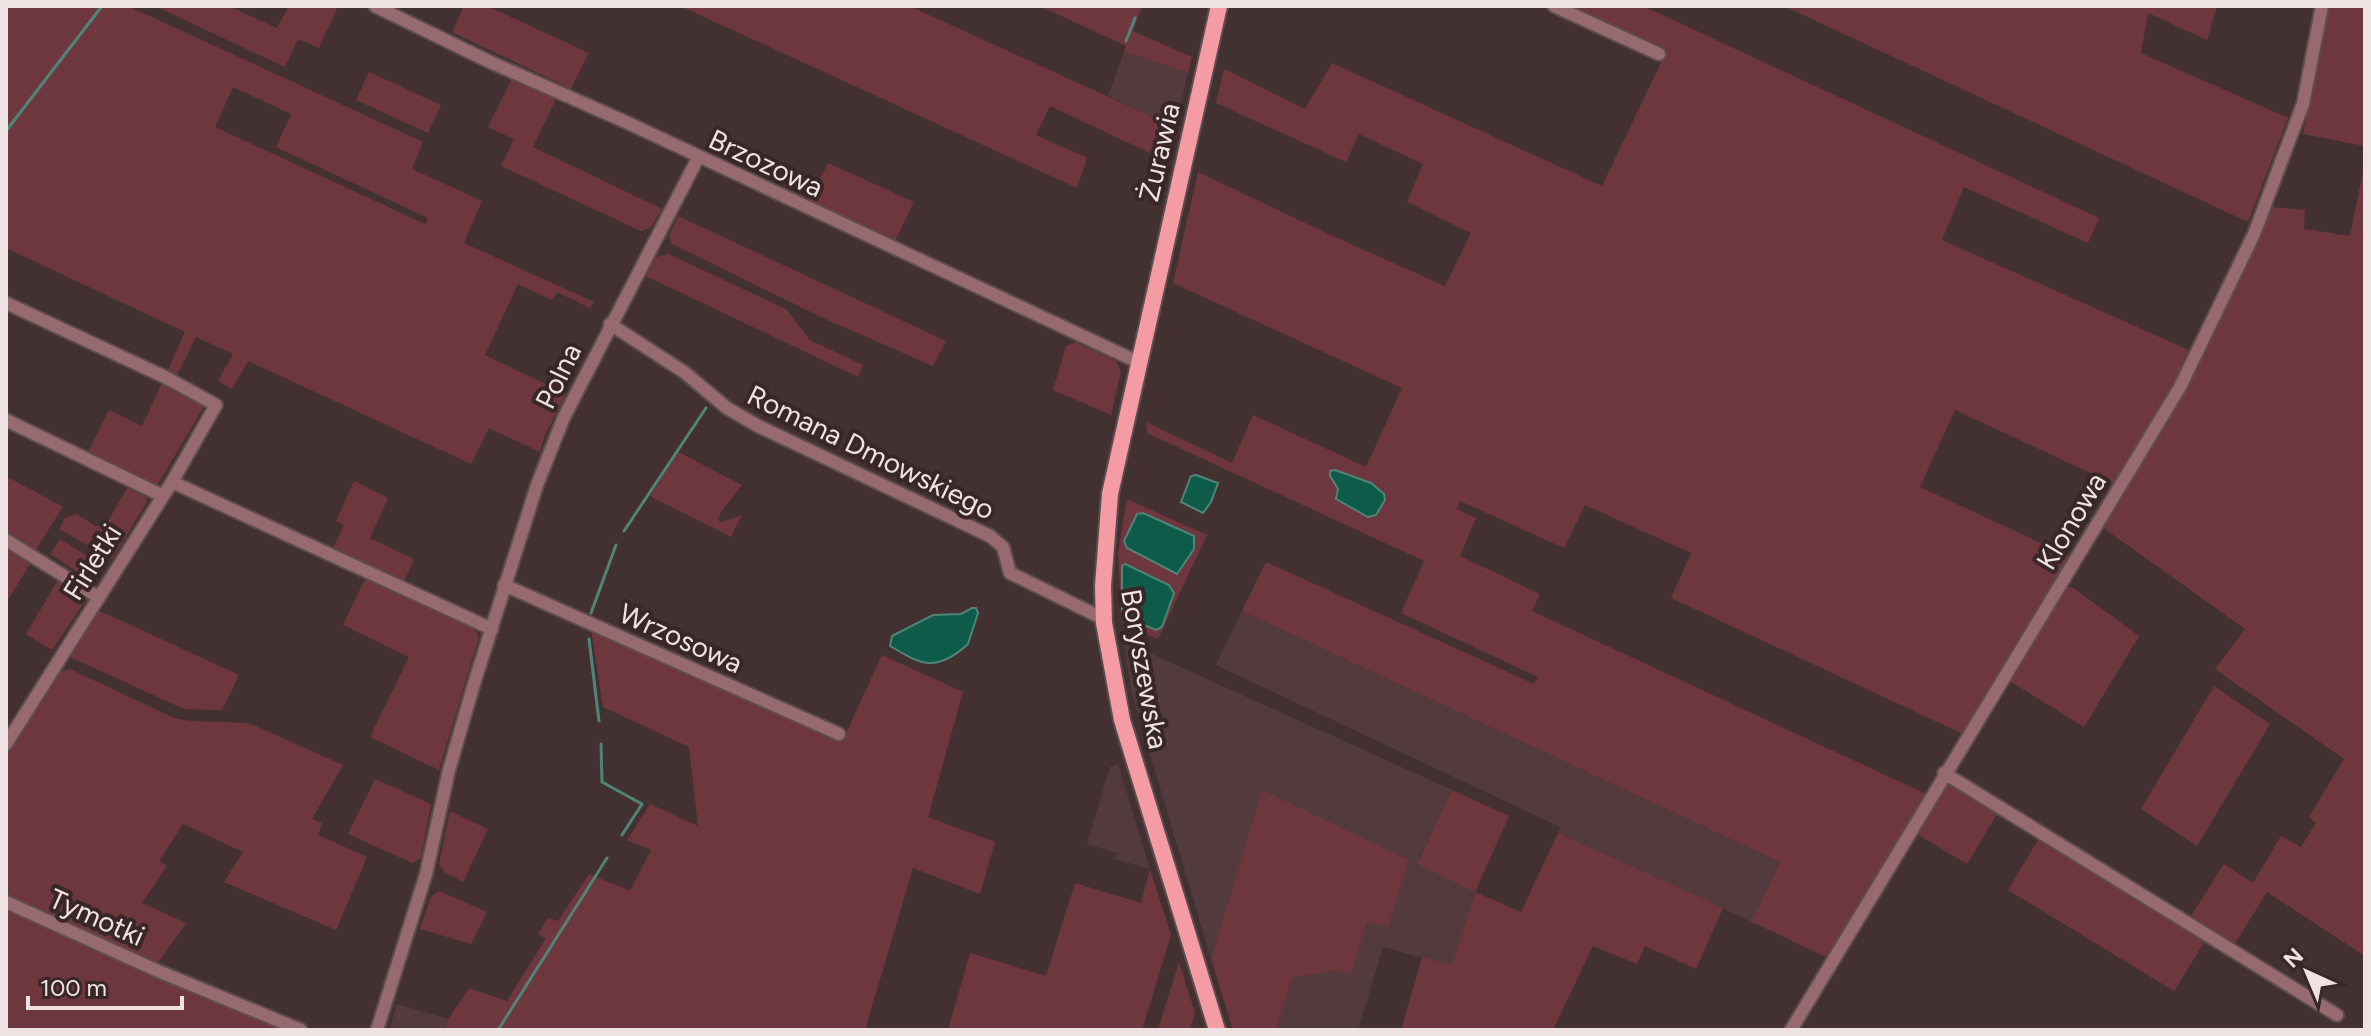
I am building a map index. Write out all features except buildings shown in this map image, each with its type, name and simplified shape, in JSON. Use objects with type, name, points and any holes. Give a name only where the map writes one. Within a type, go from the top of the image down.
[{"type":"main road","name":"Żurawia","points":[[1150,310],[1219,6]]},
{"type":"main road","name":"Boryszewska","points":[[1150,310],[1110,494],[1103,558],[1104,619],[1122,720],[1217,1030]]},
{"type":"street","name":"Brzozowa","points":[[375,6],[1138,362]]},
{"type":"street","points":[[1554,6],[1659,54]]},
{"type":"street","name":"Klonowa","points":[[1791,1030],[2180,387],[2254,234],[2303,104],[2322,6]]},
{"type":"street","name":"Polna","points":[[377,1030],[426,874],[449,770],[522,526],[559,430],[610,324],[698,158]]},
{"type":"street","name":"Firletki","points":[[6,303],[165,377],[216,405],[172,482],[6,744]]},
{"type":"street","name":"Romana Dmowskiego","points":[[610,324],[684,372],[727,408],[758,426],[990,536],[1003,547],[1010,573],[1104,619]]},
{"type":"street","points":[[6,420],[163,496]]},
{"type":"street","points":[[172,482],[492,629]]},
{"type":"street","points":[[6,540],[98,597]]},
{"type":"street","name":"Wrzosowa","points":[[504,585],[839,734]]},
{"type":"street","points":[[1944,773],[2337,1015]]},
{"type":"street","name":"Tymotki","points":[[6,902],[158,971],[301,1030]]},
{"type":"shaded area","points":[[6,6],[128,6],[423,142],[412,169],[482,201],[464,243],[594,302],[590,308],[557,292],[552,300],[518,284],[485,355],[566,394],[544,437],[540,452],[489,428],[471,464],[248,361],[232,389],[218,381],[233,354],[196,337],[176,377],[167,372],[185,332],[6,248]],"holes":[[[233,87],[291,114],[276,147],[428,218],[425,224],[215,127]]]},
{"type":"shaded area","points":[[155,6],[228,6],[277,28],[289,6],[338,6],[319,48],[298,39],[285,67]]},
{"type":"shaded area","points":[[464,6],[487,6],[589,53],[571,89],[452,32]]},
{"type":"shaded area","points":[[680,6],[909,6],[1175,127],[1167,161],[1050,106],[1036,135],[1087,158],[1077,188]]},
{"type":"shaded area","points":[[1040,6],[1142,6],[1133,31],[1192,57],[1188,73],[1124,52],[1126,46]]},
{"type":"shaded area","points":[[1570,6],[1643,6],[2099,218],[2088,243],[1964,187],[1942,240],[2191,351],[2174,389],[2116,485],[1955,410],[1920,487],[2071,557],[1963,734],[1671,598],[1691,553],[1585,505],[1564,548],[1460,501],[1457,509],[1476,518],[1460,556],[1540,594],[1532,611],[1926,794],[1826,957],[1752,922],[1780,862],[1242,611],[1266,562],[1534,684],[1538,677],[1401,613],[1424,561],[1147,433],[1146,422],[1232,463],[1253,415],[1366,467],[1402,388],[1173,283],[1198,172],[1445,286],[1471,233],[1407,202],[1423,164],[1359,134],[1346,162],[1216,103],[1224,69],[1305,109],[1332,63],[1602,186],[1667,50]]},
{"type":"shaded area","points":[[1784,6],[2217,6],[2207,40],[2148,13],[2141,53],[2288,118],[2248,222]]},
{"type":"shaded area","points":[[2328,6],[2365,6],[2365,146],[2303,134]]},
{"type":"shaded area","points":[[1124,52],[1188,73],[1175,127],[1108,96]]},
{"type":"shaded area","points":[[369,72],[441,105],[428,133],[356,100]]},
{"type":"shaded area","points":[[512,79],[556,99],[533,147],[662,209],[650,228],[641,231],[501,166],[514,139],[488,127]]},
{"type":"shaded area","points":[[2365,161],[2365,956],[2267,892],[2234,945],[2190,918],[2224,864],[2253,883],[2281,836],[2301,847],[2316,823],[2309,817],[2344,759],[2215,669],[2245,629],[2102,527],[2197,369],[2273,207],[2305,210],[2304,229],[2350,236]]},
{"type":"shaded area","points":[[828,163],[914,202],[895,241],[809,201]]},
{"type":"shaded area","points":[[678,216],[946,341],[933,366],[823,318],[672,244],[669,235]]},
{"type":"shaded area","points":[[668,254],[786,309],[810,340],[863,365],[858,377],[646,276],[656,257]]},
{"type":"shaded area","points":[[1075,342],[1116,361],[1121,371],[1111,415],[1053,390],[1066,346]]},
{"type":"shaded area","points":[[162,383],[204,406],[158,484],[152,486],[87,454],[109,410],[142,426]]},
{"type":"shaded area","points":[[678,452],[742,485],[718,520],[721,522],[742,515],[731,537],[650,496]]},
{"type":"shaded area","points":[[1330,471],[1371,483],[1384,494],[1385,500],[1376,515],[1368,517],[1336,499],[1338,489],[1330,476]]},
{"type":"shaded area","points":[[6,476],[63,507],[34,552],[6,536]]},
{"type":"shaded area","points":[[1191,476],[1218,483],[1203,513],[1181,502]]},
{"type":"shaded area","points":[[354,481],[388,498],[370,538],[414,559],[403,584],[332,551],[344,525],[336,521]]},
{"type":"shaded area","points":[[127,488],[146,497],[147,502],[112,559],[59,529],[65,518],[76,514],[96,526],[106,525]]},
{"type":"shaded area","points":[[1127,499],[1207,535],[1158,639],[1122,623],[1118,553]]},
{"type":"shaded area","points":[[1143,513],[1194,536],[1194,549],[1177,574],[1127,548],[1124,541],[1137,514]]},
{"type":"shaded area","points":[[60,539],[91,558],[81,574],[50,554]]},
{"type":"shaded area","points":[[6,543],[30,564],[6,603]]},
{"type":"shaded area","points":[[1125,564],[1169,585],[1174,593],[1162,627],[1156,630],[1122,616],[1122,566]]},
{"type":"shaded area","points":[[60,577],[84,592],[87,598],[52,650],[26,634]]},
{"type":"shaded area","points":[[369,578],[473,627],[479,637],[439,770],[370,737],[409,657],[343,625],[364,581]]},
{"type":"shaded area","points":[[2072,587],[2139,636],[2084,727],[2008,680],[2064,588]]},
{"type":"shaded area","points":[[976,608],[978,613],[968,644],[947,659],[929,663],[920,661],[890,646],[892,636],[933,615],[961,614]]},
{"type":"shaded area","points":[[98,610],[239,675],[222,710],[184,709],[70,657]]},
{"type":"shaded area","points":[[1242,611],[1780,862],[1752,922],[1558,833],[1560,827],[1216,665]]},
{"type":"shaded area","points":[[593,629],[843,740],[882,655],[963,692],[928,817],[995,842],[980,894],[913,868],[865,1030],[445,1030],[448,1019],[469,988],[507,1001],[546,938],[538,934],[548,918],[558,921],[589,874],[630,891],[651,850],[627,840],[650,804],[698,826],[689,747],[603,707]]},
{"type":"shaded area","points":[[1123,641],[1452,790],[1417,863],[1475,891],[1452,966],[1383,947],[1358,1030],[1276,1030],[1292,978],[1334,971],[1351,974],[1367,922],[1388,926],[1409,860],[1262,791],[1211,959],[1132,693]]},
{"type":"shaded area","points":[[70,669],[174,718],[249,723],[343,765],[312,819],[322,823],[318,835],[367,857],[336,930],[224,882],[243,852],[183,824],[159,861],[167,866],[142,903],[186,923],[155,967],[6,898],[6,753],[58,670]]},
{"type":"shaded area","points":[[2214,686],[2270,724],[2197,846],[2141,809]]},
{"type":"shaded area","points":[[1118,764],[1150,869],[1115,859],[1117,853],[1087,844],[1110,767]]},
{"type":"shaded area","points":[[375,779],[431,804],[421,858],[412,863],[348,834]]},
{"type":"shaded area","points":[[1950,785],[1997,814],[1967,864],[1915,833],[1945,786]]},
{"type":"shaded area","points":[[1262,790],[1409,860],[1388,927],[1367,922],[1351,974],[1334,971],[1292,978],[1276,1030],[1233,1030],[1211,959]]},
{"type":"shaded area","points":[[1452,790],[1509,816],[1475,892],[1417,864]]},
{"type":"shaded area","points":[[450,811],[488,829],[463,882],[445,873],[439,864]]},
{"type":"shaded area","points":[[1558,833],[1723,908],[1696,969],[1645,946],[1637,964],[1593,946],[1553,1030],[1401,1030],[1422,957],[1452,965],[1475,892],[1521,912]]},
{"type":"shaded area","points":[[2038,840],[2205,941],[2174,991],[2008,890]]},
{"type":"shaded area","points":[[1150,869],[1171,935],[1142,1030],[948,1030],[970,953],[1046,976],[1075,883],[1141,903]]},
{"type":"shaded area","points":[[439,891],[487,912],[471,944],[420,929],[431,897]]},
{"type":"shaded area","points":[[6,906],[282,1030],[6,1030]]},
{"type":"shaded area","points":[[1179,962],[1195,1013],[1190,1030],[1158,1030]]},
{"type":"shaded area","points":[[397,1004],[448,1019],[445,1030],[389,1030]]},
{"type":"waterway","points":[[6,131],[102,6]]},
{"type":"waterway","points":[[1126,41],[1135,18]]},
{"type":"waterway","points":[[624,531],[706,408]]},
{"type":"waterway","points":[[591,613],[616,545]]},
{"type":"waterway","points":[[589,639],[599,721]]},
{"type":"waterway","points":[[601,744],[602,782],[642,804],[622,835]]},
{"type":"waterway","points":[[498,1030],[607,858]]}]
